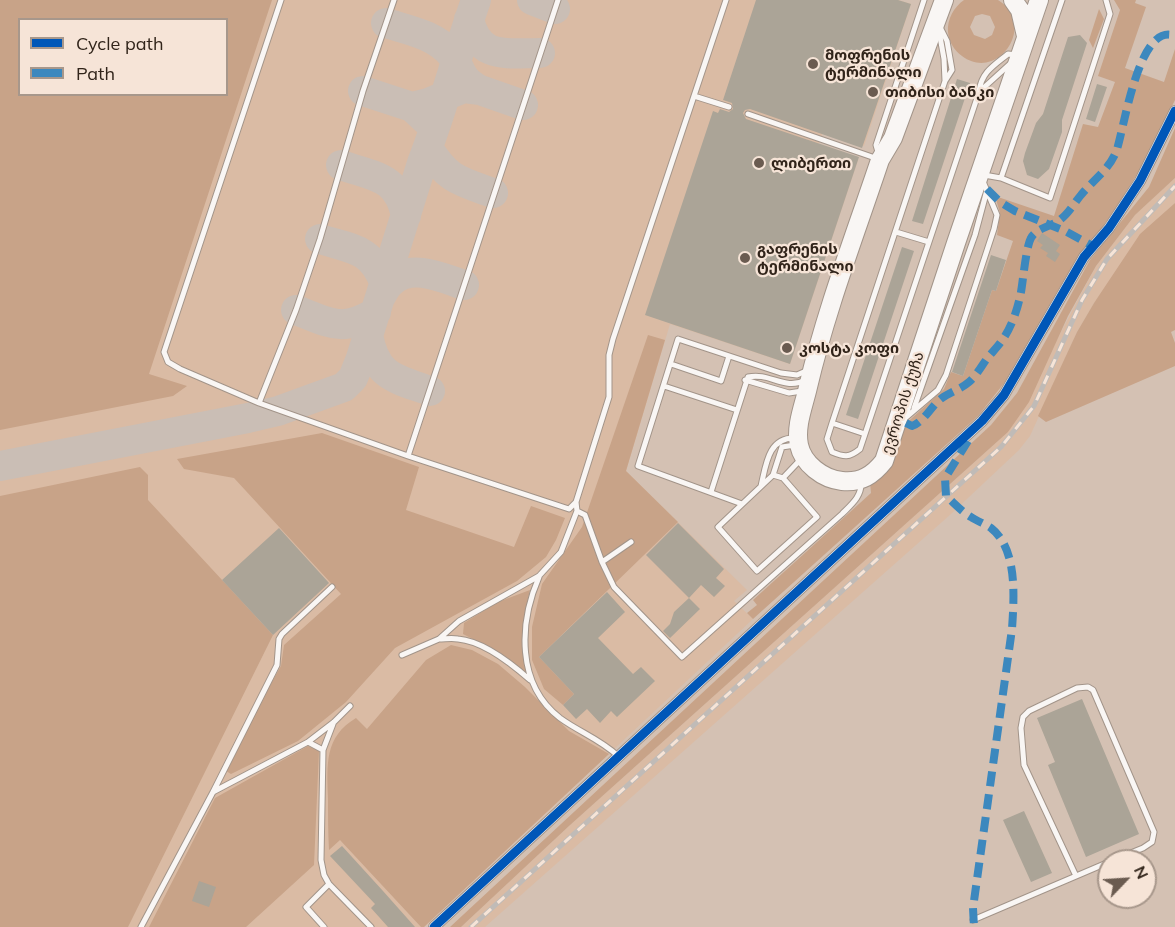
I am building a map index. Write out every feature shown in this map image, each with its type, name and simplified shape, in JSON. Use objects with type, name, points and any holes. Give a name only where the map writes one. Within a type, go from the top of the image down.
[{"type":"main road","points":[[861,480],[849,482],[835,480],[821,474],[800,447],[801,415],[810,377],[880,160],[893,138],[944,0]]},
{"type":"main road","points":[[937,20],[954,0]]},
{"type":"main road","points":[[1013,0],[1020,10],[1026,36]]},
{"type":"main road","name":"ევროპის ქუჩა","points":[[861,480],[875,474],[885,461],[983,182],[1020,55],[1039,0]]},
{"type":"street","points":[[434,927],[982,421],[1004,395],[1084,257],[1109,228],[1140,181],[1175,111]]},
{"type":"lane","points":[[281,0],[164,352],[168,362],[259,403],[408,456],[569,509],[576,502]]},
{"type":"lane","points":[[259,403],[296,310],[317,249],[363,91],[394,0]]},
{"type":"lane","points":[[408,456],[558,0]]},
{"type":"lane","points":[[402,655],[439,639],[459,621],[539,576],[561,552],[577,511],[576,502],[609,398],[609,355],[613,339],[726,0]]},
{"type":"lane","points":[[880,160],[876,144],[924,0]]},
{"type":"lane","points":[[1001,178],[1062,0]]},
{"type":"lane","points":[[983,182],[1001,178],[1050,198],[1110,14],[1106,0]]},
{"type":"lane","points":[[937,20],[944,59],[945,81],[827,439],[832,452],[844,457],[852,456],[860,449],[979,92],[1020,55]]},
{"type":"lane","points":[[694,96],[729,107]]},
{"type":"lane","points":[[748,114],[880,160]]},
{"type":"lane","points":[[913,410],[975,235],[983,182]]},
{"type":"lane","points":[[896,426],[938,390],[946,375],[997,215],[983,182]]},
{"type":"lane","points":[[896,232],[928,242]]},
{"type":"lane","points":[[742,504],[638,466],[678,339],[789,375],[803,373],[810,377]]},
{"type":"lane","points":[[671,364],[721,381],[729,356]]},
{"type":"lane","points":[[711,492],[748,377],[758,375],[791,384],[810,377]]},
{"type":"lane","points":[[746,380],[789,393],[798,392],[810,377]]},
{"type":"lane","points":[[664,386],[737,410]]},
{"type":"lane","points":[[832,423],[865,434]]},
{"type":"lane","points":[[760,488],[774,446],[783,438],[800,447]]},
{"type":"lane","points":[[773,475],[783,477],[817,517],[757,571],[718,527],[773,475],[782,447],[788,445],[800,447]]},
{"type":"lane","points":[[783,477],[795,464],[800,447]]},
{"type":"lane","points":[[577,511],[585,515],[614,587],[682,657],[842,514],[861,491],[861,480]]},
{"type":"lane","points":[[602,562],[631,542]]},
{"type":"lane","points":[[531,681],[526,658],[526,623],[530,597],[539,576]]},
{"type":"lane","points":[[141,927],[277,665],[279,639],[332,587]]},
{"type":"lane","points":[[439,639],[460,639],[486,648],[517,668],[531,681],[548,706],[560,718],[598,739],[618,756]]},
{"type":"lane","points":[[1076,876],[1024,765],[1021,728],[1023,717],[1029,711],[1077,688],[1088,687],[1093,690],[1154,832],[1152,842],[1141,849]]},
{"type":"lane","points":[[213,792],[308,742],[350,706]]},
{"type":"lane","points":[[334,722],[322,750],[321,860],[324,875],[329,884],[370,927]]},
{"type":"lane","points":[[308,742],[322,750]]},
{"type":"lane","points":[[973,920],[1097,867]]},
{"type":"lane","points":[[324,927],[306,908],[329,884]]},
{"type":"shaded area","points":[[0,0],[898,0],[911,4],[864,146],[823,132],[818,146],[858,160],[790,364],[670,324],[626,471],[747,590],[734,601],[753,619],[424,927],[0,927]]},
{"type":"shaded area","points":[[0,0],[272,0],[149,374],[187,386],[173,396],[0,430]]},
{"type":"shaded area","points":[[964,0],[998,0],[1009,10],[1014,23],[1014,35],[1000,56],[988,62],[976,62],[962,56],[954,48],[949,39],[948,27],[954,10]],"holes":[[[982,14],[990,16],[995,27],[992,35],[985,39],[974,35],[970,27],[975,16]]]},
{"type":"shaded area","points":[[1114,0],[1136,0],[1135,3],[1146,7],[1125,68],[1164,82],[1175,49],[1175,100],[1145,161],[1118,205],[1060,287],[1005,382],[978,416],[753,619],[747,613],[757,605],[753,600],[871,493],[870,482],[901,428],[944,389],[951,372],[963,376],[992,290],[996,291],[1013,241],[997,235],[1000,213],[995,196],[1054,216],[1083,124],[1098,127],[1115,82],[1098,76],[1120,10]]},
{"type":"shaded area","points":[[1099,9],[1104,19],[1093,48],[1089,40]]},
{"type":"shaded area","points":[[1175,128],[1175,178],[1135,215],[1096,266],[1068,316],[1029,402],[1008,432],[569,826],[461,927],[450,927],[991,425],[1017,393],[1090,260],[1149,187]]},
{"type":"shaded area","points":[[1175,178],[1175,203],[1094,303],[1077,332],[1030,436],[1019,450],[951,514],[485,927],[461,927],[569,826],[1008,432],[1096,266],[1135,215]]},
{"type":"shaded area","points":[[1175,203],[1175,330],[1171,332],[1175,343],[1175,366],[1046,422],[1038,416],[1077,332],[1094,303],[1140,234]]},
{"type":"shaded area","points":[[648,335],[665,340],[626,471],[678,522],[539,657],[574,694],[563,705],[544,689],[532,660],[532,627],[542,584],[582,527]]},
{"type":"shaded area","points":[[322,433],[419,467],[406,510],[514,547],[531,506],[565,518],[546,557],[517,581],[395,648],[346,702],[298,741],[231,774],[226,771],[226,762],[281,666],[284,645],[341,594],[234,478],[184,469],[177,459]]},
{"type":"shaded area","points":[[140,467],[148,475],[148,500],[273,635],[128,927],[0,927],[0,496]]},
{"type":"shaded area","points":[[530,590],[523,632],[527,673],[498,652],[463,634],[464,623],[498,602]]},
{"type":"shaded area","points":[[451,645],[472,650],[498,664],[525,687],[569,731],[609,754],[424,927],[421,927],[340,840],[329,850],[328,763],[333,743],[346,726],[356,718],[367,729],[426,660]]},
{"type":"shaded area","points":[[308,746],[319,751],[314,865],[246,927],[149,927],[215,798]]},
{"type":"building","name":"გაფრენის ტერმინალი","points":[[756,0],[898,0],[911,4],[862,148],[750,109],[743,113],[746,119],[859,157],[790,364],[645,315],[713,111],[718,113],[720,109],[729,112],[733,109],[732,103],[723,100]]},
{"type":"building","points":[[1080,35],[1087,43],[1062,120],[1062,132],[1049,169],[1038,179],[1027,175],[1023,161],[1025,153],[1036,123],[1043,114],[1068,37]]},
{"type":"building","points":[[957,79],[970,83],[923,224],[912,221]]},
{"type":"building","points":[[1097,84],[1107,87],[1095,122],[1086,119]]},
{"type":"building","points":[[1042,233],[1060,245],[1056,251],[1060,254],[1055,262],[1046,256],[1048,253],[1040,248],[1043,245],[1037,241]]},
{"type":"building","points":[[902,247],[914,251],[858,419],[846,415]]},
{"type":"building","points":[[991,255],[1006,260],[996,291],[992,290],[963,376],[952,372]]},
{"type":"building","points":[[678,523],[724,569],[716,578],[725,586],[714,597],[701,585],[689,598],[646,555]]},
{"type":"building","points":[[279,528],[329,583],[273,635],[222,580]]},
{"type":"building","points":[[607,592],[625,612],[598,638],[633,674],[641,667],[655,681],[617,717],[611,711],[600,723],[587,709],[576,719],[563,705],[574,694],[539,657]]},
{"type":"building","points":[[689,598],[700,609],[670,638],[663,631],[670,624],[674,612]]},
{"type":"building","points":[[1082,699],[1139,834],[1104,849],[1097,849],[1097,852],[1086,857],[1048,765],[1055,762],[1037,718]]},
{"type":"building","points":[[1024,811],[1052,873],[1031,882],[1003,820]]},
{"type":"building","points":[[342,846],[415,927],[388,927],[371,908],[375,904],[330,856]]},
{"type":"building","points":[[199,881],[216,887],[209,907],[192,901]]},
{"type":"taxiway","points":[[0,466],[248,418],[278,411],[344,387],[353,378],[361,358],[476,0]]},
{"type":"taxiway","points":[[532,0],[555,9]]},
{"type":"taxiway","points":[[469,19],[473,32],[486,48],[505,53],[540,53]]},
{"type":"taxiway","points":[[386,23],[438,42],[451,54],[464,78],[480,90]]},
{"type":"taxiway","points":[[412,107],[464,88],[480,90],[523,105]]},
{"type":"taxiway","points":[[363,91],[412,107],[426,120]]},
{"type":"taxiway","points":[[428,148],[442,167],[455,178],[493,193]]},
{"type":"taxiway","points":[[341,165],[374,176],[391,185],[402,203],[406,216]]},
{"type":"taxiway","points":[[320,239],[350,248],[366,256],[373,262],[384,282]]},
{"type":"taxiway","points":[[380,298],[391,282],[408,273],[426,273],[464,285]]},
{"type":"taxiway","points":[[296,310],[336,324],[354,322],[376,312]]},
{"type":"taxiway","points":[[368,335],[376,360],[388,374],[430,391]]},
{"type":"railway","points":[[471,927],[1001,447],[1034,406],[1082,300],[1107,259],[1175,186]]},
{"type":"marked path","points":[[906,423],[912,426],[916,424],[942,398],[969,382],[1001,342],[1012,323],[1018,304],[1031,238],[1037,232],[1064,217],[1109,165],[1116,152],[1128,103],[1142,61],[1151,45],[1162,36],[1175,36]]},
{"type":"marked path","points":[[987,189],[1000,202],[1015,211],[1065,231],[1093,246]]},
{"type":"marked path","points":[[968,441],[945,478],[946,496],[964,513],[991,528],[1000,537],[1010,561],[1013,589],[1012,629],[973,908],[974,927]]},
{"type":"cycle path","points":[[434,927],[982,421],[1004,395],[1084,257],[1109,228],[1140,181],[1175,111]]},
{"type":"place","name":"მოფრენის ტერმინალი","points":[[813,64]]},
{"type":"place","name":"თიბისი ბანკი","points":[[873,92]]},
{"type":"place","name":"ლიბერთი","points":[[759,163]]},
{"type":"place","name":"გაფრენის ტერმინალი","points":[[745,258]]},
{"type":"place","name":"კოსტა კოფი","points":[[787,348]]}]
